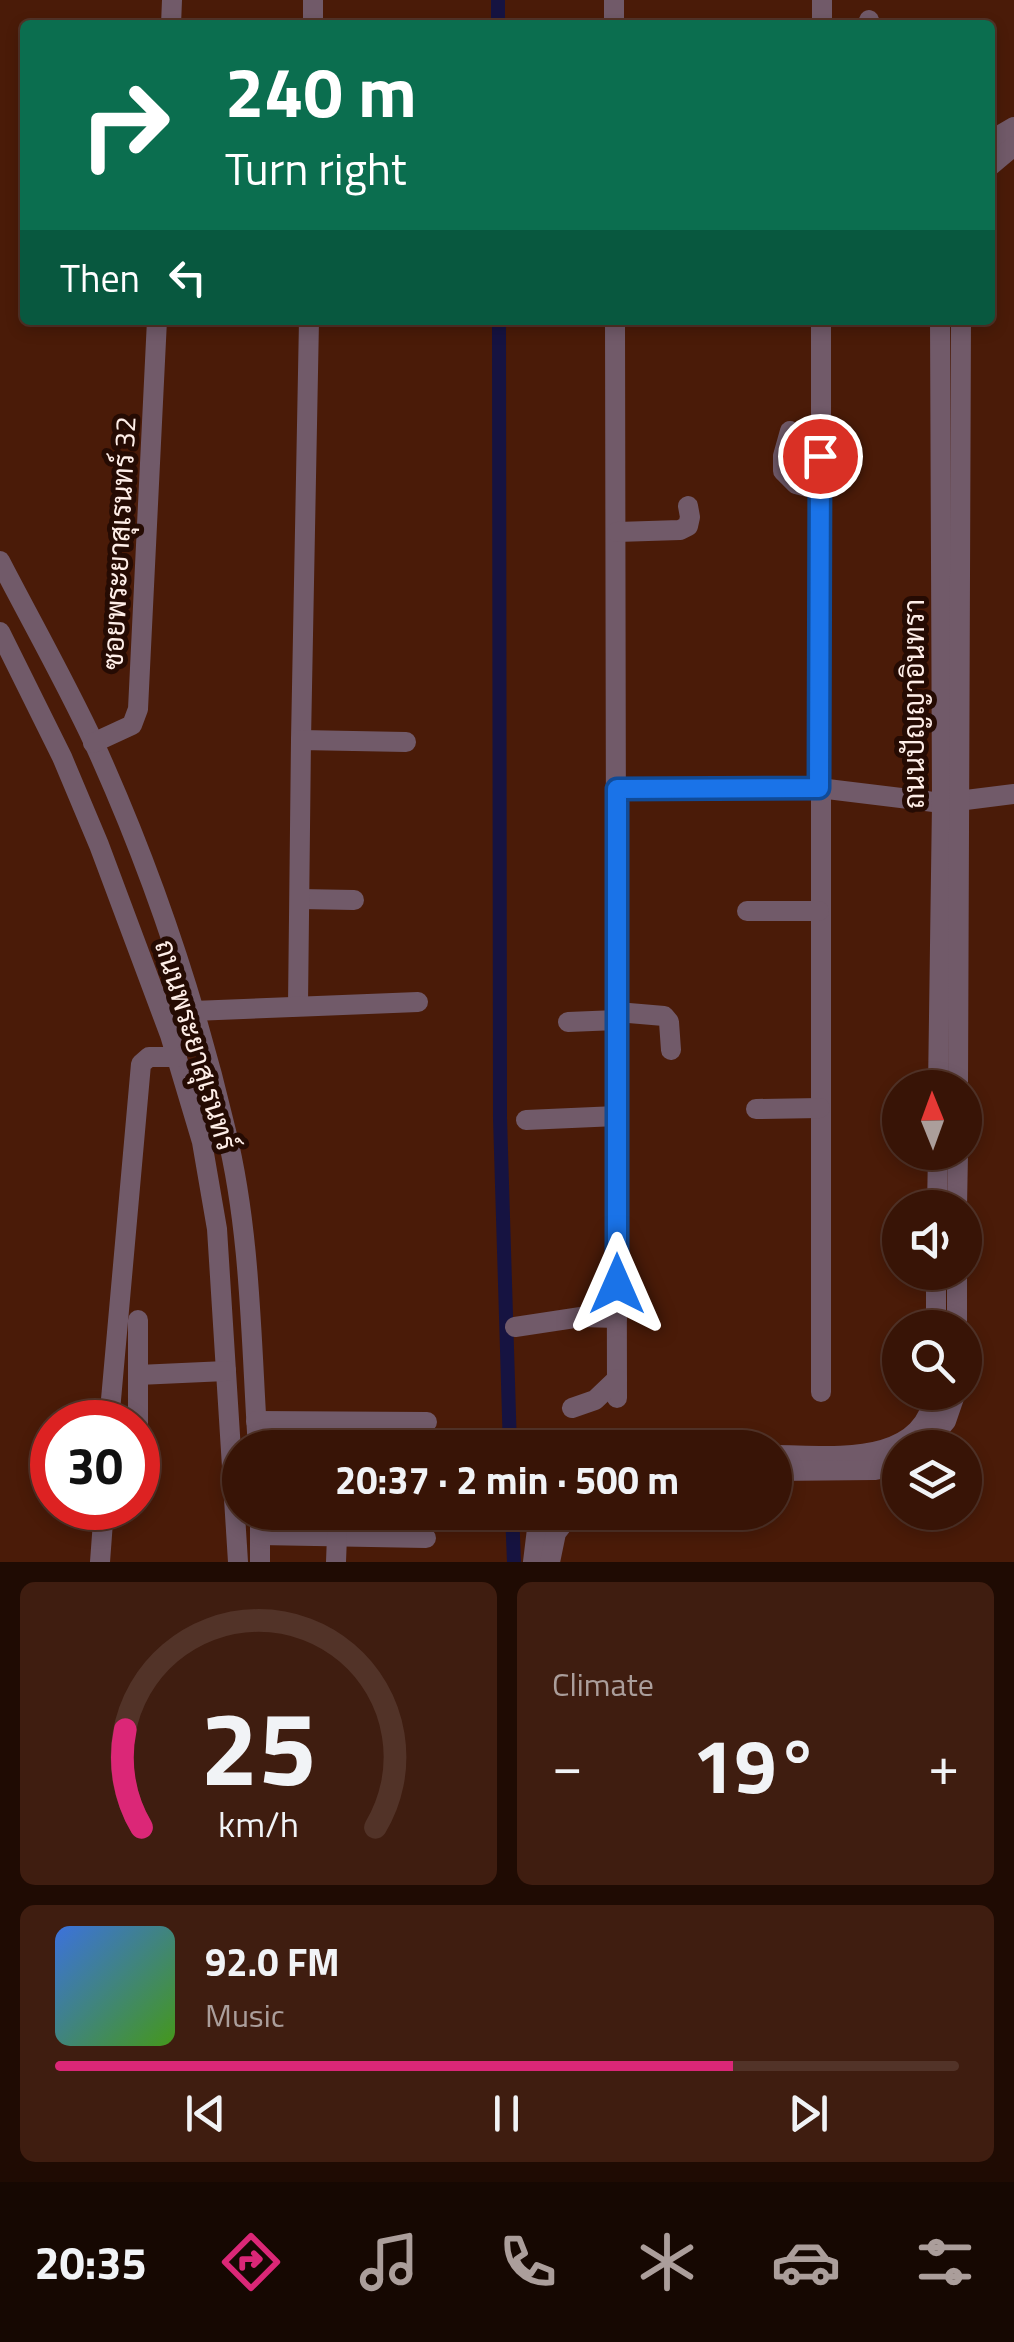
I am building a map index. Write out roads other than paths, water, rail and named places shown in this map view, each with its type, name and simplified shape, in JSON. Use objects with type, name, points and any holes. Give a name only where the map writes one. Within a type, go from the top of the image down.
[{"type":"street","name":"ซอยพระยาสุเรนทร์ 32","points":[[94,742],[132,725],[138,709],[158,325]]},
{"type":"street","points":[[298,1006],[309,325]]},
{"type":"street","points":[[572,1408],[617,1389],[615,325]]},
{"type":"street","points":[[821,325],[822,1392]]},
{"type":"street","name":"ถนนปัญญาอินทรา","points":[[940,325],[957,1070]]},
{"type":"street","name":"ถนนปัญญาอินทรา","points":[[939,1070],[950,801],[961,325]]},
{"type":"street","points":[[790,431],[783,471],[796,484],[820,490]]},
{"type":"street","points":[[617,532],[680,530],[688,526],[688,506]]},
{"type":"street","name":"ถนนพระยาสุเรนทร์","points":[[0,561],[94,742],[144,866],[193,1011],[227,1133],[246,1254],[257,1430]]},
{"type":"street","name":"ถนนพระยาสุเรนทร์","points":[[0,632],[62,757],[99,845],[177,1057],[202,1142],[216,1229],[238,1562]]},
{"type":"street","points":[[301,740],[406,742]]},
{"type":"street","points":[[617,789],[819,788],[950,801],[1014,794]]},
{"type":"street","points":[[300,900],[354,900]]},
{"type":"street","points":[[746,911],[820,911]]},
{"type":"street","points":[[193,1011],[418,1002]]},
{"type":"street","points":[[568,1022],[664,1016],[669,1022],[671,1050]]},
{"type":"street","points":[[111,1400],[141,1064],[148,1057],[177,1057]]},
{"type":"street","points":[[756,1109],[820,1108]]},
{"type":"street","points":[[526,1120],[617,1116]]},
{"type":"street","points":[[515,1327],[581,1317],[617,1318]]},
{"type":"street","points":[[138,1320],[138,1400]]},
{"type":"street","points":[[138,1375],[226,1372]]},
{"type":"street","points":[[792,1456],[846,1456],[890,1450],[921,1424],[927,1410]]},
{"type":"street","points":[[256,1421],[426,1422]]},
{"type":"street","points":[[792,1471],[882,1469]]},
{"type":"street","points":[[100,1562],[102,1530]]},
{"type":"street","points":[[260,1530],[260,1562]]},
{"type":"street","points":[[533,1562],[537,1530]]},
{"type":"street","points":[[550,1562],[558,1530]]},
{"type":"street","points":[[260,1535],[426,1538]]},
{"type":"street","points":[[336,1562],[337,1536]]},
{"type":"waterway","points":[[498,0],[498,20]]},
{"type":"waterway","points":[[499,325],[500,1118],[509,1430]]},
{"type":"waterway","points":[[513,1530],[514,1562]]}]
